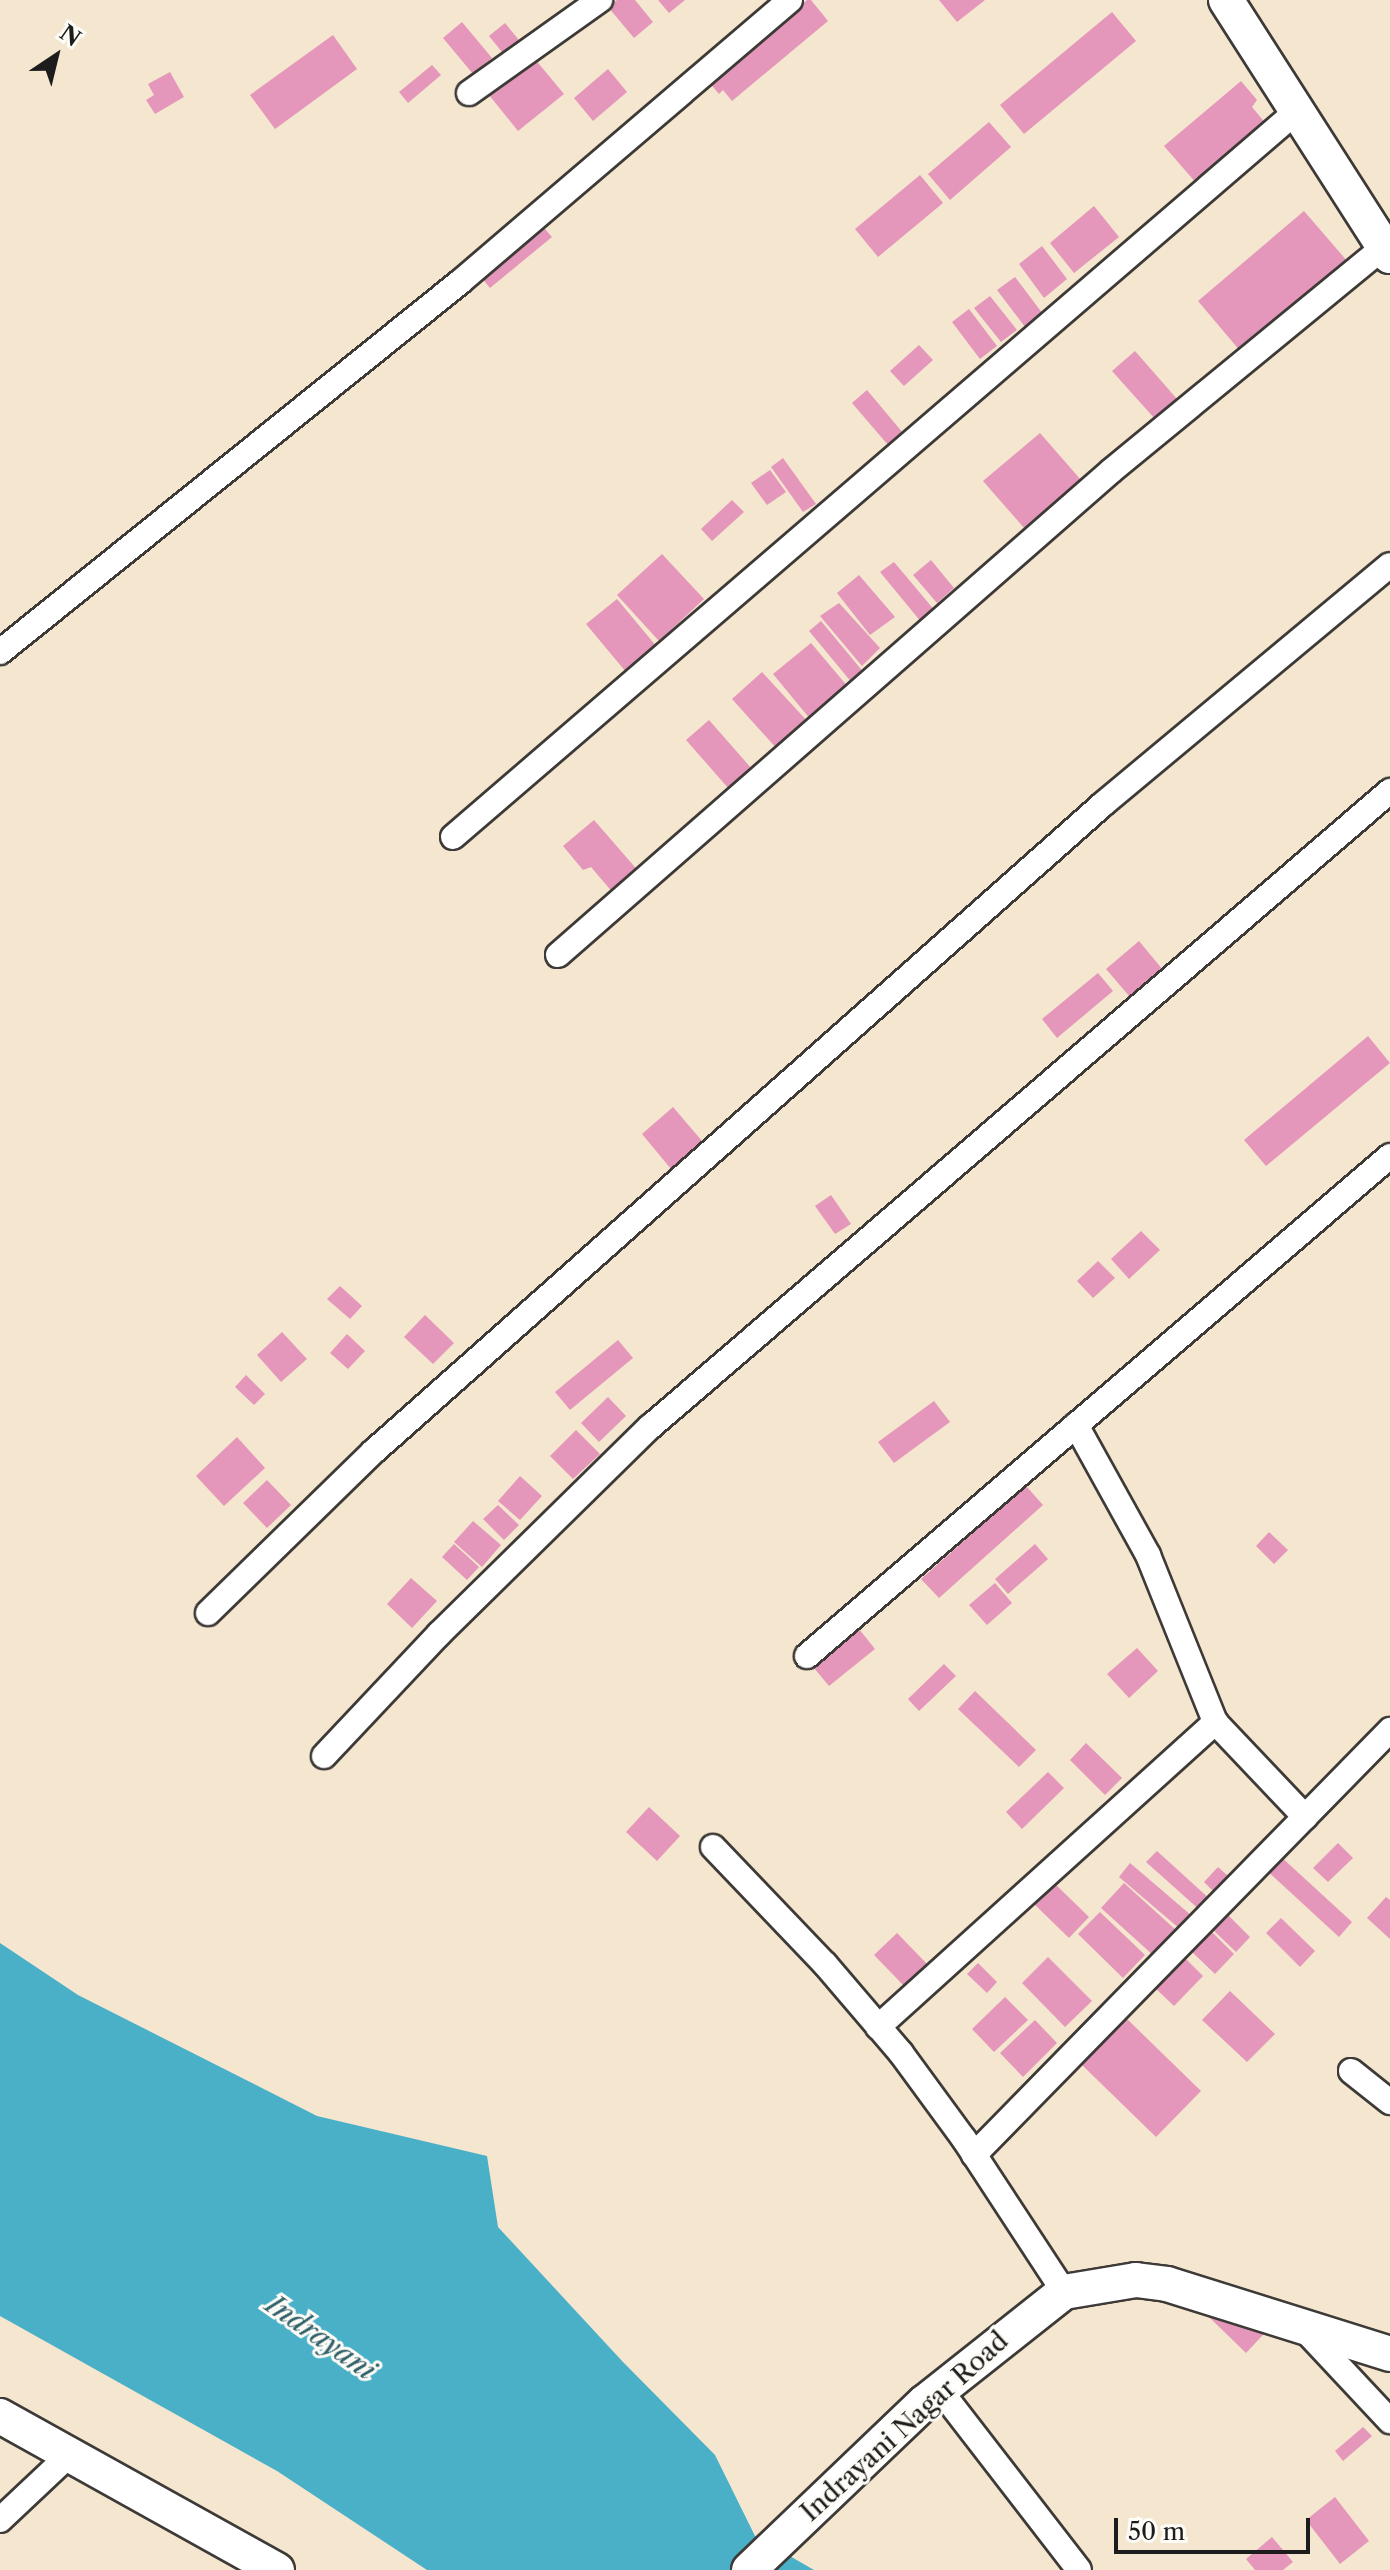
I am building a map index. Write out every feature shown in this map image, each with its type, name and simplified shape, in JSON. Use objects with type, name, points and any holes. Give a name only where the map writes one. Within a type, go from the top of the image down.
[{"type":"street","points":[[469,93],[600,0]]},
{"type":"street","points":[[0,652],[449,292],[790,0]]},
{"type":"street","points":[[558,955],[1111,471],[1387,252],[1226,0]]},
{"type":"street","points":[[453,837],[1297,111]]},
{"type":"street","points":[[208,1613],[373,1452],[1092,814],[1390,565]]},
{"type":"street","points":[[324,1756],[450,1622],[650,1427],[1390,791]]},
{"type":"street","points":[[807,1656],[1390,1156]]},
{"type":"street","points":[[1076,1425],[1148,1555],[1215,1722],[1305,1817]]},
{"type":"street","points":[[878,2027],[1215,1722]]},
{"type":"street","points":[[974,2155],[1390,1730]]},
{"type":"street","points":[[713,1847],[825,1964],[878,2027],[974,2155],[1064,2292]]},
{"type":"street","points":[[1351,2071],[1390,2102]]},
{"type":"street","name":"Indrayani Nagar Road","points":[[749,2570],[933,2396],[1064,2292],[1136,2280],[1167,2284],[1390,2354]]},
{"type":"street","points":[[1301,2325],[1390,2421]]},
{"type":"street","points":[[933,2396],[1079,2570]]},
{"type":"street","points":[[0,2416],[277,2570]]},
{"type":"street","points":[[0,2520],[70,2454]]},
{"type":"water","name":"Indrayani","points":[[0,1943],[78,1995],[317,2116],[487,2156],[498,2227],[623,2362],[715,2455],[755,2536],[814,2570],[427,2570],[277,2471],[0,2316]]},
{"type":"building","points":[[617,0],[635,0],[653,22],[634,38],[608,7]]},
{"type":"building","points":[[658,0],[685,0],[669,13]]},
{"type":"building","points":[[807,0],[811,0],[828,21],[732,101],[723,90],[719,94],[708,81]]},
{"type":"building","points":[[939,0],[985,0],[957,22]]},
{"type":"building","points":[[1112,12],[1136,41],[1024,134],[1000,105]]},
{"type":"building","points":[[462,22],[492,58],[473,74],[443,38]]},
{"type":"building","points":[[505,23],[523,45],[507,58],[489,36]]},
{"type":"building","points":[[333,35],[357,69],[275,129],[250,95]]},
{"type":"building","points":[[534,58],[564,94],[518,131],[489,95]]},
{"type":"building","points":[[432,65],[441,75],[408,103],[399,92]]},
{"type":"building","points":[[608,69],[627,92],[593,121],[574,98]]},
{"type":"building","points":[[170,72],[184,97],[155,114],[146,100],[154,95],[148,84]]},
{"type":"building","points":[[1241,81],[1257,100],[1252,107],[1267,125],[1197,184],[1164,146]]},
{"type":"building","points":[[989,122],[1011,147],[950,200],[928,174]]},
{"type":"building","points":[[920,175],[943,203],[878,257],[855,229]]},
{"type":"building","points":[[1094,206],[1119,237],[1074,273],[1050,243]]},
{"type":"building","points":[[1304,211],[1348,262],[1241,352],[1198,301]]},
{"type":"building","points":[[538,221],[552,237],[490,288],[476,271]]},
{"type":"building","points":[[1042,246],[1067,279],[1044,298],[1019,264]]},
{"type":"building","points":[[1015,277],[1043,314],[1025,327],[997,290]]},
{"type":"building","points":[[990,296],[1017,330],[1001,342],[974,308]]},
{"type":"building","points":[[969,309],[997,346],[980,359],[952,322]]},
{"type":"building","points":[[919,345],[933,360],[904,386],[890,371]]},
{"type":"building","points":[[1135,351],[1177,399],[1155,419],[1112,371]]},
{"type":"building","points":[[867,390],[903,433],[888,445],[852,403]]},
{"type":"building","points":[[1040,433],[1081,480],[1025,529],[983,481]]},
{"type":"building","points":[[783,458],[816,504],[803,512],[771,467]]},
{"type":"building","points":[[770,470],[786,492],[767,505],[751,483]]},
{"type":"building","points":[[732,500],[744,512],[712,541],[701,529]]},
{"type":"building","points":[[662,554],[704,599],[659,641],[617,595]]},
{"type":"building","points":[[931,560],[954,588],[937,603],[913,575]]},
{"type":"building","points":[[894,562],[936,612],[922,623],[880,572]]},
{"type":"building","points":[[859,575],[895,617],[870,635],[837,593]]},
{"type":"building","points":[[617,599],[657,647],[626,672],[586,624]]},
{"type":"building","points":[[839,603],[880,648],[862,666],[820,616]]},
{"type":"building","points":[[821,621],[865,674],[853,684],[809,631]]},
{"type":"building","points":[[811,643],[849,688],[811,720],[773,674]]},
{"type":"building","points":[[762,672],[809,723],[779,751],[732,699]]},
{"type":"building","points":[[709,720],[752,769],[729,789],[686,740]]},
{"type":"building","points":[[594,820],[640,873],[614,894],[591,867],[583,870],[563,846]]},
{"type":"building","points":[[1139,941],[1163,970],[1130,997],[1106,969]]},
{"type":"building","points":[[1098,973],[1113,991],[1057,1038],[1042,1019]]},
{"type":"building","points":[[1368,1036],[1390,1063],[1266,1166],[1244,1140]]},
{"type":"building","points":[[673,1107],[708,1148],[676,1175],[642,1134]]},
{"type":"building","points":[[831,1195],[851,1224],[835,1234],[815,1206]]},
{"type":"building","points":[[1141,1231],[1160,1250],[1129,1279],[1111,1259]]},
{"type":"building","points":[[1098,1261],[1115,1278],[1093,1298],[1077,1281]]},
{"type":"building","points":[[340,1286],[362,1306],[350,1319],[327,1299]]},
{"type":"building","points":[[425,1315],[454,1343],[433,1364],[404,1337]]},
{"type":"building","points":[[282,1332],[307,1359],[281,1382],[257,1355]]},
{"type":"building","points":[[347,1334],[365,1351],[348,1369],[330,1353]]},
{"type":"building","points":[[618,1340],[633,1358],[570,1410],[555,1392]]},
{"type":"building","points":[[246,1375],[265,1394],[254,1405],[235,1387]]},
{"type":"building","points":[[608,1397],[626,1416],[599,1442],[581,1423]]},
{"type":"building","points":[[934,1401],[950,1422],[894,1463],[878,1442]]},
{"type":"building","points":[[576,1430],[600,1454],[573,1479],[550,1456]]},
{"type":"building","points":[[237,1437],[265,1468],[224,1506],[196,1476]]},
{"type":"building","points":[[520,1476],[542,1496],[520,1520],[498,1501]]},
{"type":"building","points":[[267,1480],[291,1505],[267,1528],[243,1503]]},
{"type":"building","points":[[1026,1486],[1043,1505],[939,1598],[921,1579]]},
{"type":"building","points":[[498,1505],[519,1525],[504,1540],[483,1519]]},
{"type":"building","points":[[473,1521],[501,1545],[482,1567],[454,1542]]},
{"type":"building","points":[[1269,1532],[1288,1550],[1274,1564],[1256,1546]]},
{"type":"building","points":[[454,1544],[479,1567],[467,1580],[442,1557]]},
{"type":"building","points":[[1035,1544],[1048,1559],[1008,1594],[995,1579]]},
{"type":"building","points":[[411,1578],[437,1601],[412,1628],[387,1604]]},
{"type":"building","points":[[995,1583],[1012,1603],[987,1625],[969,1605]]},
{"type":"building","points":[[855,1624],[875,1649],[829,1686],[809,1662]]},
{"type":"building","points":[[1137,1648],[1158,1671],[1129,1698],[1107,1674]]},
{"type":"building","points":[[944,1664],[956,1676],[919,1711],[908,1699]]},
{"type":"building","points":[[975,1691],[1036,1750],[1019,1767],[958,1709]]},
{"type":"building","points":[[1086,1743],[1122,1778],[1105,1795],[1070,1760]]},
{"type":"building","points":[[1048,1772],[1064,1788],[1022,1829],[1006,1812]]},
{"type":"building","points":[[649,1807],[680,1836],[657,1861],[626,1832]]},
{"type":"building","points":[[1338,1843],[1353,1858],[1328,1882],[1313,1868]]},
{"type":"building","points":[[1157,1851],[1212,1901],[1202,1912],[1146,1862]]},
{"type":"building","points":[[1279,1855],[1352,1922],[1339,1937],[1265,1869]]},
{"type":"building","points":[[1130,1863],[1192,1916],[1180,1929],[1119,1877]]},
{"type":"building","points":[[1218,1867],[1228,1876],[1213,1891],[1204,1882]]},
{"type":"building","points":[[1052,1881],[1089,1917],[1069,1938],[1032,1902]]},
{"type":"building","points":[[1124,1883],[1177,1931],[1154,1956],[1101,1908]]},
{"type":"building","points":[[1386,1897],[1390,1900],[1390,1939],[1367,1918]]},
{"type":"building","points":[[1100,1912],[1145,1955],[1123,1978],[1078,1934]]},
{"type":"building","points":[[1226,1913],[1250,1937],[1236,1952],[1211,1928]]},
{"type":"building","points":[[1281,1918],[1315,1951],[1300,1967],[1266,1933]]},
{"type":"building","points":[[1210,1930],[1234,1954],[1215,1974],[1190,1950]]},
{"type":"building","points":[[897,1933],[929,1966],[906,1988],[874,1955]]},
{"type":"building","points":[[1182,1955],[1203,1976],[1174,2006],[1152,1985]]},
{"type":"building","points":[[1048,1957],[1092,2001],[1065,2027],[1022,1983]]},
{"type":"building","points":[[978,1963],[997,1982],[987,1993],[967,1974]]},
{"type":"building","points":[[1230,1991],[1275,2034],[1247,2062],[1202,2020]]},
{"type":"building","points":[[1005,1997],[1028,2020],[994,2052],[972,2029]]},
{"type":"building","points":[[1126,2018],[1201,2091],[1156,2137],[1081,2064]]},
{"type":"building","points":[[1035,2020],[1057,2043],[1023,2077],[1000,2053]]},
{"type":"building","points":[[1237,2287],[1274,2323],[1246,2353],[1208,2316]]},
{"type":"building","points":[[1363,2427],[1372,2436],[1343,2461],[1335,2451]]},
{"type":"building","points":[[1335,2497],[1369,2541],[1340,2564],[1306,2520]]},
{"type":"building","points":[[1272,2537],[1293,2562],[1283,2570],[1255,2570],[1246,2559]]}]
